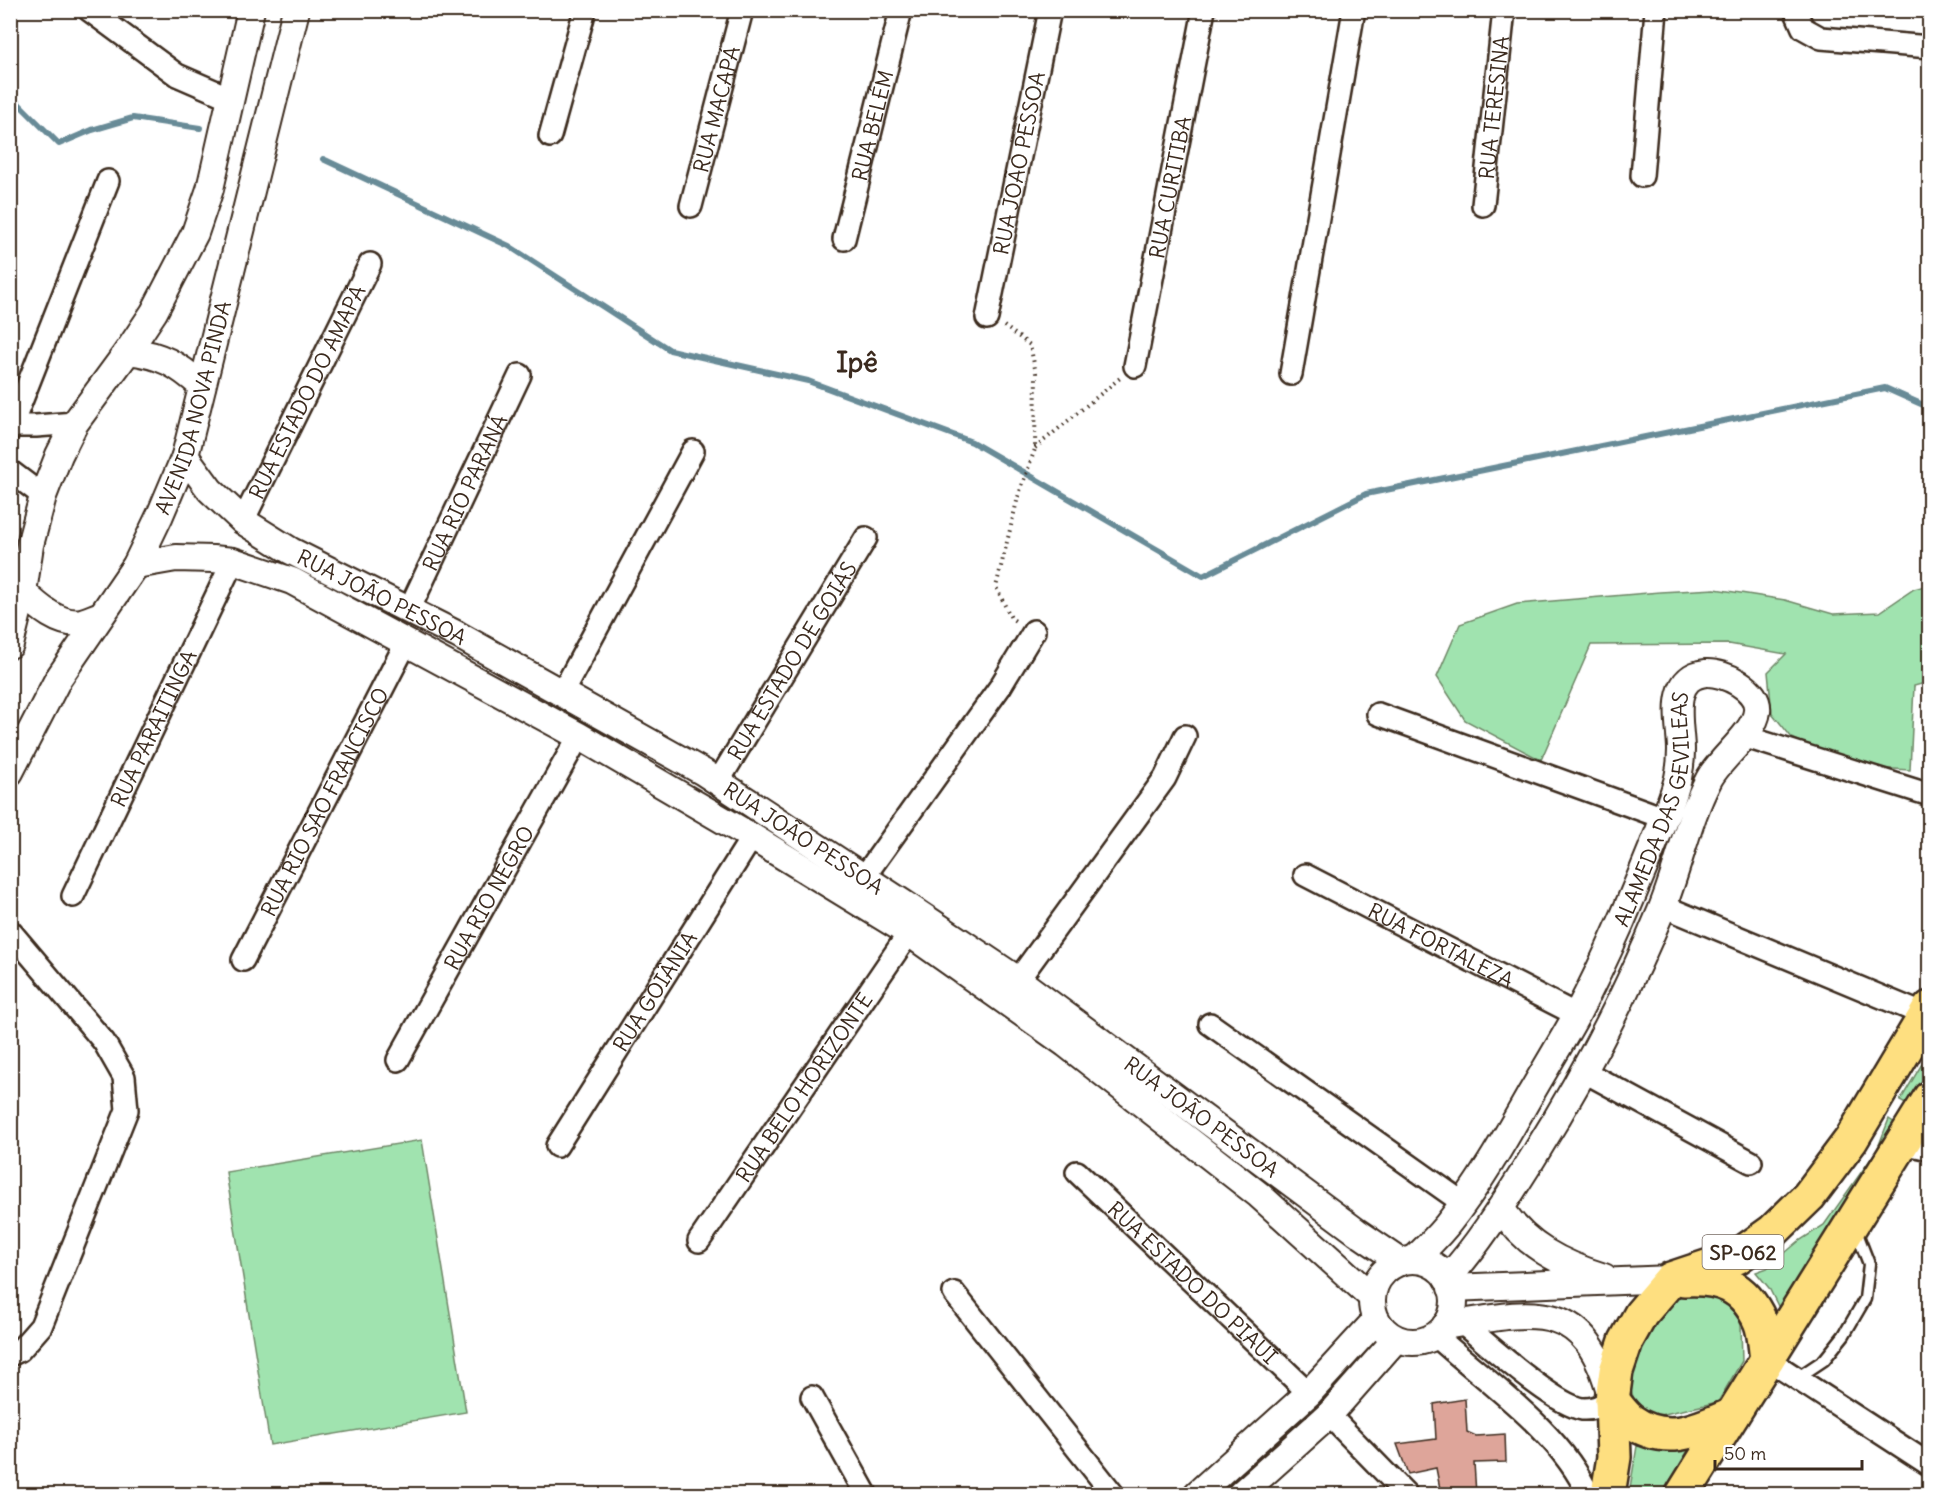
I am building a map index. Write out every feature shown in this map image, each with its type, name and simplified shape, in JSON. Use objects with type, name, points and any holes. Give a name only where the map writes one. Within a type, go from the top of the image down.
[{"type":"main road","name":"SP-062","points":[[1671,1279],[1737,1257],[1772,1232],[1809,1196],[1851,1140],[1927,1012]]},
{"type":"main road","points":[[1683,1494],[1853,1221],[1916,1146],[1929,1098]]},
{"type":"main road","name":"SP-062","points":[[1671,1279],[1706,1278],[1723,1282],[1747,1299],[1761,1323],[1767,1359]]},
{"type":"main road","points":[[1608,1494],[1614,1457],[1612,1400],[1616,1371],[1626,1341],[1641,1314],[1671,1279]]},
{"type":"main road","points":[[1612,1400],[1630,1420],[1653,1433],[1682,1434],[1707,1426],[1732,1414]]},
{"type":"street","points":[[89,10],[177,75],[230,98]]},
{"type":"street","points":[[10,645],[23,592],[30,545],[43,496],[75,423],[154,312],[195,233],[210,189],[251,10]]},
{"type":"street","name":"AVENIDA NOVA PINDA","points":[[10,772],[58,679],[136,565],[185,456],[296,10]]},
{"type":"street","points":[[550,136],[585,10]]},
{"type":"street","name":"RUA MACAPÁ","points":[[691,206],[742,10]]},
{"type":"street","name":"RUA BELÉM","points":[[844,240],[901,10]]},
{"type":"street","name":"RUA JOÃO PESSOA","points":[[988,316],[1050,10]]},
{"type":"street","name":"RUA CURITIBA","points":[[1135,366],[1204,10]]},
{"type":"street","points":[[1291,374],[1354,10]]},
{"type":"street","name":"RUA TERESINA","points":[[1483,205],[1504,10]]},
{"type":"street","points":[[1642,176],[1656,10]]},
{"type":"street","points":[[1795,10],[1803,28],[1821,38],[1929,47]]},
{"type":"street","points":[[75,423],[11,427],[108,181]]},
{"type":"street","name":"RUA ESTADO DO AMAPÁ","points":[[243,521],[370,264]]},
{"type":"street","points":[[128,351],[164,358],[181,367],[202,386]]},
{"type":"street","name":"RUA RIO PARANÁ","points":[[409,610],[520,375]]},
{"type":"street","points":[[562,693],[693,452]]},
{"type":"street","name":"RUA JOÃO PESSOA","points":[[185,456],[210,490],[243,521],[291,551],[458,635],[718,782],[1018,980],[1357,1232],[1407,1261]]},
{"type":"street","points":[[10,471],[43,496]]},
{"type":"street","name":"RUA ESTADO DE GOIÁS","points":[[718,782],[866,538]]},
{"type":"street","name":"RUA JOÃO PESSOA","points":[[136,565],[176,558],[233,561],[292,581],[579,736],[752,837],[909,933],[1066,1044],[1240,1180],[1374,1308]]},
{"type":"street","name":"RUA PARAITINGA","points":[[73,896],[233,561]]},
{"type":"street","points":[[23,592],[55,617],[72,622],[82,622],[101,615]]},
{"type":"street","points":[[864,877],[1000,687],[1034,631]]},
{"type":"street","name":"RUA RIO SÃO FRANCISCO","points":[[243,960],[406,643]]},
{"type":"street","name":"ALAMEDA DAS GEVILEAS","points":[[1197,1494],[1309,1393],[1374,1308],[1375,1285],[1382,1275],[1390,1267],[1407,1261],[1445,1227],[1463,1203],[1500,1146],[1577,1015],[1622,922],[1678,778],[1681,751],[1677,706],[1683,690],[1690,679],[1701,674],[1715,673],[1736,681],[1751,693],[1757,704],[1757,714],[1743,736],[1710,777],[1684,840],[1663,906],[1626,991],[1585,1072],[1501,1208],[1449,1284]]},
{"type":"street","points":[[1378,714],[1664,818]]},
{"type":"street","name":"RUA RIO NEGRO","points":[[398,1060],[579,736]]},
{"type":"street","points":[[1018,980],[1165,778],[1185,736]]},
{"type":"street","points":[[1743,736],[1929,795]]},
{"type":"street","name":"RUA GOIÂNIA","points":[[557,1146],[752,837]]},
{"type":"street","name":"RUA FORTALEZA","points":[[1305,875],[1577,1015]]},
{"type":"street","points":[[1663,906],[1927,1012]]},
{"type":"street","points":[[10,931],[104,1042],[124,1077],[127,1110],[41,1326],[20,1350],[10,1355]]},
{"type":"street","name":"RUA BELO HORIZONTE","points":[[699,1241],[909,933]]},
{"type":"street","points":[[1210,1024],[1463,1203]]},
{"type":"street","points":[[1585,1072],[1751,1162]]},
{"type":"street","name":"RUA ESTADO DO PIAUÍ","points":[[1077,1172],[1309,1393]]},
{"type":"street","points":[[1501,1208],[1512,1227],[1529,1242],[1587,1272],[1615,1281]]},
{"type":"street","points":[[1407,1261],[1432,1266],[1449,1284],[1454,1302],[1447,1328]]},
{"type":"street","points":[[1449,1284],[1671,1279]]},
{"type":"street","points":[[954,1293],[1113,1494]]},
{"type":"street","points":[[1374,1308],[1384,1331],[1396,1339],[1409,1342],[1423,1341],[1447,1328],[1502,1316],[1529,1314],[1547,1316],[1566,1323],[1582,1335],[1598,1357],[1606,1375],[1612,1400],[1593,1409],[1581,1409],[1560,1400],[1447,1328]]},
{"type":"street","points":[[1447,1328],[1515,1405],[1562,1452],[1580,1476],[1588,1494]]},
{"type":"street","points":[[1241,1494],[1329,1415],[1396,1339]]},
{"type":"street","points":[[1767,1359],[1929,1465]]},
{"type":"street","points":[[812,1397],[866,1494]]},
{"type":"street","points":[[1329,1415],[1406,1494]]},
{"type":"lane","points":[[1797,1378],[1824,1360],[1844,1335],[1865,1299],[1869,1264],[1853,1221]]},
{"type":"path","points":[[988,316],[1030,345],[1036,373],[1035,449],[1018,497],[996,587],[1011,618],[1034,631]]},
{"type":"path","points":[[1035,449],[1135,366]]},
{"type":"green space","points":[[1929,585],[1929,682],[1914,686],[1910,770],[1860,767],[1792,738],[1772,713],[1768,672],[1786,654],[1729,644],[1591,645],[1541,760],[1465,720],[1437,677],[1460,624],[1517,604],[1715,589],[1785,600],[1833,614],[1880,612],[1914,589]]},
{"type":"green space","points":[[1929,1052],[1929,1073],[1909,1106],[1900,1101]]},
{"type":"green space","points":[[1889,1119],[1898,1125],[1780,1310],[1769,1288],[1756,1272],[1767,1268],[1799,1241],[1824,1225],[1877,1150]]},
{"type":"green space","points":[[422,1140],[466,1412],[270,1445],[226,1172]]},
{"type":"green space","points":[[1685,1291],[1718,1293],[1735,1311],[1741,1325],[1742,1361],[1718,1402],[1651,1417],[1637,1408],[1629,1385],[1637,1345],[1668,1304]]},
{"type":"green space","points":[[1695,1439],[1662,1494],[1629,1494],[1637,1446],[1665,1448]]},
{"type":"building","points":[[1465,1399],[1467,1432],[1476,1436],[1505,1434],[1506,1462],[1474,1463],[1476,1494],[1441,1494],[1436,1468],[1408,1474],[1397,1444],[1436,1439],[1434,1404]]},
{"type":"waterway","points":[[10,95],[59,144],[92,130],[133,118],[200,128]]},
{"type":"waterway","points":[[323,159],[509,246],[670,350],[808,381],[972,442],[1203,576],[1366,494],[1885,388],[1930,408]]},
{"type":"district","name":"Ipê","points":[[857,362]]}]
